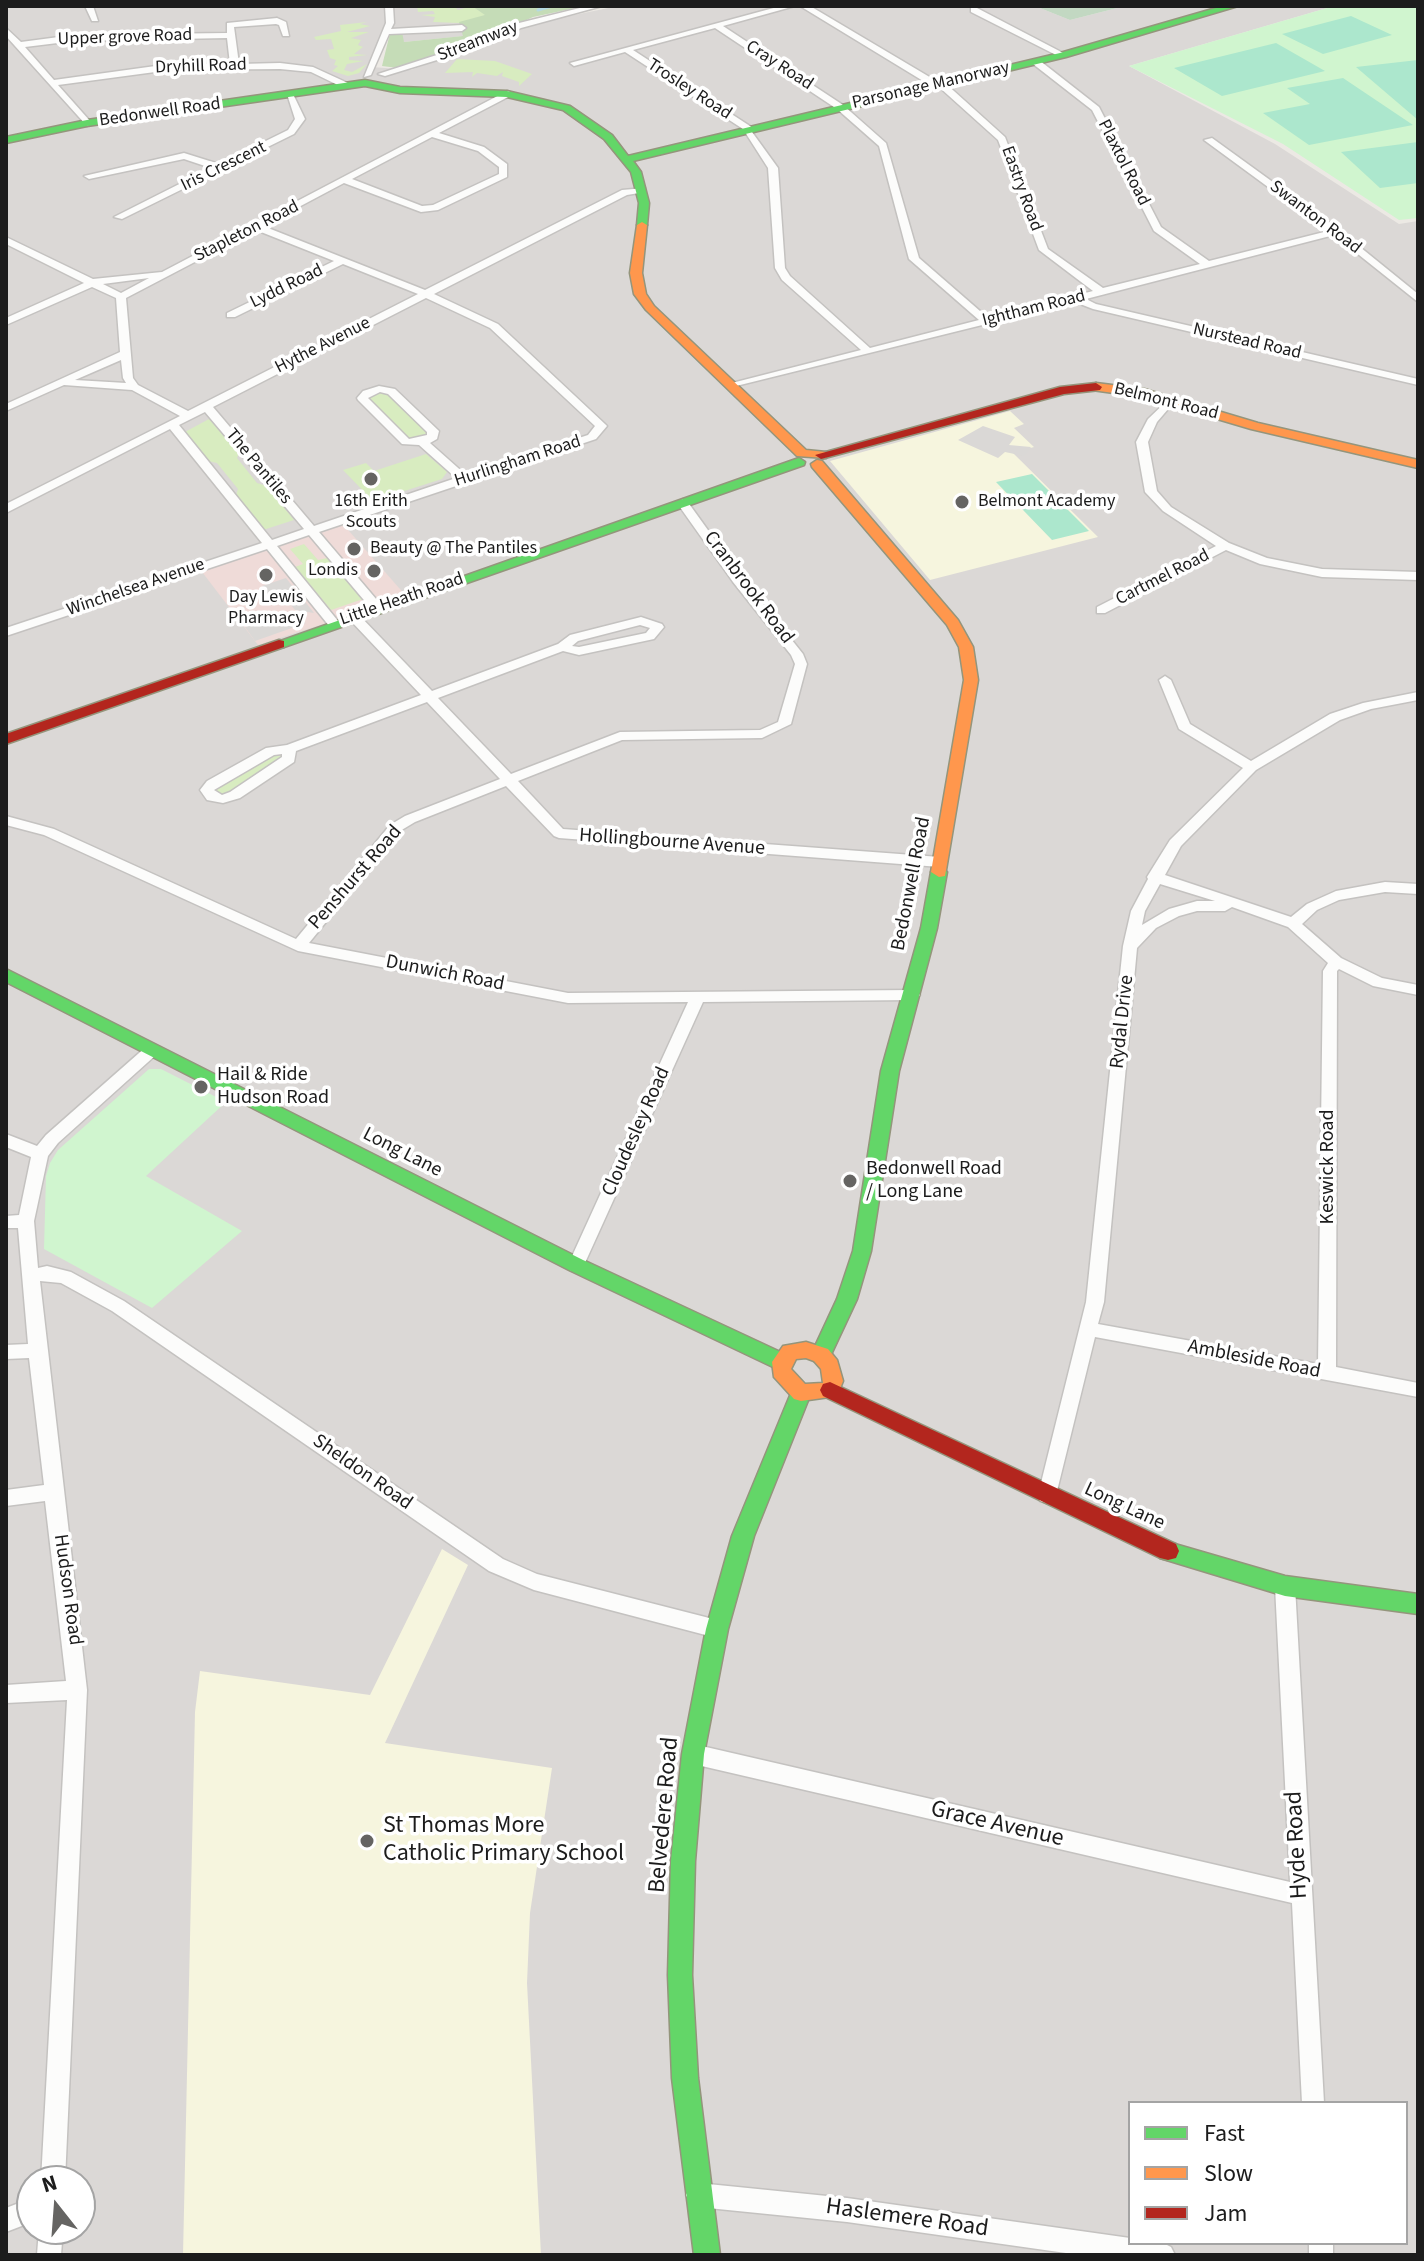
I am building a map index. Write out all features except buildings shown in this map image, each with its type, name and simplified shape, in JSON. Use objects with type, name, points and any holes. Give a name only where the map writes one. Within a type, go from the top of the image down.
[{"type":"street","points":[[89,6],[95,19]]},
{"type":"street","points":[[370,78],[386,32],[389,6]]},
{"type":"street","name":"Streamway","points":[[370,78],[486,42],[518,26],[598,6]]},
{"type":"street","points":[[574,63],[791,6]]},
{"type":"street","name":"Eastry Road","points":[[804,6],[938,84],[1002,139],[1044,250],[1101,292]]},
{"type":"street","name":"Parsonage Manorway","points":[[627,159],[1036,62],[1233,6]]},
{"type":"street","points":[[975,10],[1063,55]]},
{"type":"street","points":[[235,66],[230,25],[236,22],[277,21],[283,24],[286,34]]},
{"type":"street","name":"Cray Road","points":[[717,26],[840,107],[883,145],[914,259],[986,321]]},
{"type":"street","points":[[386,32],[419,27],[462,28]]},
{"type":"street","points":[[6,31],[87,123]]},
{"type":"street","name":"Upper grove Road","points":[[19,45],[74,38],[231,35]]},
{"type":"street","name":"Trosley Road","points":[[627,50],[748,130]]},
{"type":"street","name":"Plaxtol Road","points":[[1036,62],[1096,109],[1157,229],[1208,265]]},
{"type":"street","name":"Dryhill Road","points":[[52,83],[138,69],[235,66],[297,67],[370,78]]},
{"type":"street","name":"Bedonwell Road","points":[[6,140],[87,123],[290,96],[370,78],[418,90],[507,94],[566,108],[595,126],[627,159],[642,190],[643,221],[636,273],[640,294],[650,308],[810,458],[953,623],[966,647],[971,680],[940,862],[912,995],[890,1071],[862,1251],[847,1299],[821,1355]]},
{"type":"street","name":"Stapleton Road","points":[[121,297],[347,181],[507,94]]},
{"type":"street","name":"Iris Crescent","points":[[119,217],[283,137],[298,125],[300,117],[290,96]]},
{"type":"street","points":[[748,130],[773,168],[780,268],[786,278],[868,351]]},
{"type":"street","points":[[347,181],[421,209],[435,208],[504,175],[504,166],[481,149],[432,134]]},
{"type":"street","name":"Swanton Road","points":[[1209,140],[1336,232],[1418,299]]},
{"type":"street","points":[[89,176],[184,156],[222,168]]},
{"type":"street","name":"Hythe Avenue","points":[[6,509],[625,192],[642,190]]},
{"type":"street","points":[[257,227],[426,294]]},
{"type":"street","name":"Ightham Road","points":[[732,386],[1336,232]]},
{"type":"street","points":[[6,240],[121,297],[128,378],[134,387]]},
{"type":"street","name":"Lydd Road","points":[[231,315],[344,260]]},
{"type":"street","points":[[6,322],[94,282],[166,273]]},
{"type":"street","name":"Hurlingham Road","points":[[309,530],[592,437],[601,426],[494,326],[426,294]]},
{"type":"street","name":"Nurstead Road","points":[[1076,298],[1093,306],[1418,382]]},
{"type":"street","points":[[6,408],[126,354]]},
{"type":"street","points":[[62,382],[134,387],[187,415]]},
{"type":"street","name":"Belmont Road","points":[[810,458],[1064,390],[1112,388],[1255,426],[1418,464]]},
{"type":"street","points":[[422,442],[433,437],[433,431],[391,391],[367,393],[362,398],[406,442],[422,442],[465,480]]},
{"type":"street","points":[[1170,401],[1152,421],[1142,442],[1151,492],[1167,509],[1225,546],[1295,569],[1418,576]]},
{"type":"street","name":"The Pantiles","points":[[206,406],[378,609]]},
{"type":"street","name":"The Pantiles","points":[[171,423],[334,624]]},
{"type":"street","name":"Little Heath Road","points":[[6,739],[810,458]]},
{"type":"street","name":"Cranbrook Road","points":[[507,780],[620,736],[762,734],[784,724],[801,664],[797,654],[737,579],[683,503]]},
{"type":"street","name":"The Pantiles","points":[[266,543],[309,530]]},
{"type":"street","name":"Winchelsea Avenue","points":[[6,632],[266,543]]},
{"type":"street","name":"Cartmel Road","points":[[1101,610],[1225,546]]},
{"type":"street","name":"Hollingbourne Avenue","points":[[354,617],[550,828],[572,836],[940,862]]},
{"type":"street","points":[[289,749],[292,754],[289,759],[235,795],[223,799],[212,797],[207,790],[212,784],[271,751],[289,749],[562,647],[574,638],[641,621],[658,627],[650,636],[579,651],[562,647]]},
{"type":"street","points":[[1165,680],[1184,726],[1251,767]]},
{"type":"street","name":"Rydal Drive","points":[[1047,1495],[1090,1329],[1130,946],[1138,911],[1175,843],[1251,767],[1335,717],[1368,706],[1418,696]]},
{"type":"street","name":"Penshurst Road","points":[[298,946],[395,828],[507,780]]},
{"type":"street","name":"Dunwich Road","points":[[6,820],[49,832],[298,946],[568,998],[912,995]]},
{"type":"street","points":[[1154,877],[1293,924],[1336,962],[1378,982],[1418,990]]},
{"type":"street","points":[[1293,924],[1312,907],[1336,896],[1385,887],[1418,889]]},
{"type":"street","points":[[1130,946],[1151,925],[1174,912],[1209,905],[1247,908]]},
{"type":"street","name":"Keswick Road","points":[[1327,1373],[1330,971],[1336,962]]},
{"type":"street","name":"Long Lane","points":[[6,975],[576,1265],[782,1362]]},
{"type":"street","name":"Cloudesley Road","points":[[576,1265],[697,998]]},
{"type":"street","points":[[6,1140],[40,1154],[52,1139],[152,1050]]},
{"type":"street","name":"Hudson Road","points":[[40,1154],[26,1221],[29,1276],[77,1690],[54,2165]]},
{"type":"street","points":[[6,1222],[26,1221]]},
{"type":"street","name":"Sheldon Road","points":[[29,1276],[47,1273],[65,1277],[118,1306],[496,1565],[534,1582],[717,1629]]},
{"type":"street","name":"Ambleside Road","points":[[1090,1329],[1418,1390]]},
{"type":"street","points":[[6,1352],[37,1351]]},
{"type":"street","points":[[790,1352],[821,1355],[830,1366],[833,1381],[830,1390],[812,1396],[801,1393],[781,1371],[782,1362],[790,1352]]},
{"type":"street","name":"Long Lane","points":[[830,1390],[1162,1549],[1285,1586],[1418,1604]]},
{"type":"street","name":"Belvedere Road","points":[[707,2255],[685,2078],[680,1975],[683,1861],[693,1754],[717,1629],[743,1536],[801,1393]]},
{"type":"street","points":[[6,1498],[54,1492]]},
{"type":"street","name":"Hyde Road","points":[[1285,1586],[1313,2101]]},
{"type":"street","points":[[6,1694],[77,1690]]},
{"type":"street","name":"Grace Avenue","points":[[693,1754],[1301,1895]]},
{"type":"street","name":"Haslemere Road","points":[[698,2195],[847,2210],[1163,2255]]},
{"type":"shaded area","points":[[6,6],[474,6],[486,15],[464,36],[404,42],[390,33],[372,67],[411,70],[540,22],[618,6],[1035,6],[1070,20],[1125,6],[1334,6],[1129,66],[1275,144],[1399,224],[1418,221],[1418,2255],[6,2255]]},
{"type":"shaded area","points":[[1035,6],[1125,6],[1070,20]]},
{"type":"shaded area","name":"Belmont Academy","points":[[1010,411],[1024,424],[1014,428],[1034,447],[1013,453],[1098,537],[930,580],[830,461]]},
{"type":"shaded area","points":[[983,426],[1015,437],[1009,445],[1031,447],[1024,456],[1005,452],[998,458],[958,440]]},
{"type":"shaded area","points":[[342,523],[407,597],[258,645],[199,568]]},
{"type":"shaded area","points":[[286,578],[297,592],[305,589],[311,596],[303,599],[314,613],[295,610],[284,596],[272,600],[262,586]]},
{"type":"shaded area","points":[[292,619],[306,623],[255,641],[245,627],[265,620],[270,626]]},
{"type":"shaded area","name":"St Thomas More Catholic Primary School","points":[[442,1549],[468,1565],[385,1743],[552,1768],[530,1913],[527,1983],[541,2255],[183,2255],[195,1712],[200,1671],[370,1695]]},
{"type":"green space","points":[[417,6],[454,6],[458,10],[472,6],[486,15],[459,23],[433,22],[435,17],[421,15],[435,14],[433,11],[418,12]]},
{"type":"green space","points":[[472,6],[585,6],[533,17],[479,42],[398,68],[382,66],[390,33],[402,32],[404,42],[463,36],[459,22],[485,15]]},
{"type":"green space","points":[[1334,6],[1418,6],[1418,218],[1399,220],[1283,144],[1129,66]]},
{"type":"green space","points":[[1351,16],[1392,35],[1323,54],[1282,34]]},
{"type":"green space","points":[[367,22],[360,24],[370,26],[347,32],[369,32],[351,38],[361,40],[358,45],[363,47],[354,54],[367,55],[349,57],[349,60],[364,61],[347,64],[344,70],[352,72],[367,64],[359,73],[348,76],[332,71],[338,66],[334,65],[336,60],[330,58],[327,50],[334,49],[331,39],[316,40],[314,37],[341,31],[340,25]]},
{"type":"green space","points":[[1276,43],[1325,71],[1222,96],[1174,68]]},
{"type":"green space","points":[[457,59],[495,61],[532,74],[519,86],[519,82],[502,76],[503,72],[497,76],[477,73],[472,77],[473,72],[445,73]]},
{"type":"green space","points":[[1418,60],[1418,120],[1356,67]]},
{"type":"green space","points":[[1343,78],[1413,125],[1309,145],[1263,113],[1310,104],[1287,88]]},
{"type":"green space","points":[[1418,142],[1418,183],[1380,188],[1341,152]]},
{"type":"green space","points":[[391,391],[433,437],[406,442],[362,398],[367,393]]},
{"type":"green space","points":[[209,419],[239,453],[237,458],[257,483],[267,486],[294,520],[263,530],[236,495],[238,489],[217,463],[208,461],[185,432]]},
{"type":"green space","points":[[426,454],[447,472],[442,479],[373,501],[343,470],[366,463],[374,471]]},
{"type":"green space","points":[[1032,474],[1089,531],[1052,540],[996,482]]},
{"type":"green space","points":[[304,544],[318,560],[327,558],[363,599],[331,610],[295,567],[303,564],[290,549]]},
{"type":"green space","points":[[283,751],[287,757],[230,794],[215,791],[217,785]]},
{"type":"green space","points":[[149,1069],[161,1069],[226,1102],[146,1176],[242,1231],[152,1308],[44,1249],[46,1176],[50,1163],[58,1150]]},
{"type":"waterway","points":[[538,10],[552,6]]},
{"type":"traffic: fast","points":[[627,159],[1063,55],[1233,6]]},
{"type":"traffic: fast","points":[[6,140],[87,123],[365,83],[400,90],[507,94],[566,108],[608,137],[636,172],[644,203],[642,225]]},
{"type":"traffic: fast","points":[[279,644],[799,462]]},
{"type":"traffic: fast","points":[[821,1355],[847,1299],[862,1251],[890,1071],[929,928],[939,872]]},
{"type":"traffic: fast","points":[[6,975],[576,1265],[782,1362]]},
{"type":"traffic: fast","points":[[707,2255],[685,2078],[680,1975],[683,1861],[693,1754],[717,1629],[743,1536],[801,1393]]},
{"type":"traffic: fast","points":[[1168,1551],[1285,1586],[1418,1604]]},
{"type":"traffic: slow","points":[[642,225],[636,273],[640,294],[650,308],[802,453],[821,455]]},
{"type":"traffic: slow","points":[[1096,387],[1144,393],[1255,426],[1418,464]]},
{"type":"traffic: slow","points":[[817,464],[953,623],[966,647],[971,680],[939,872]]},
{"type":"traffic: slow","points":[[806,1350],[821,1355],[830,1366],[833,1381],[830,1390],[801,1393],[781,1371],[782,1362],[790,1352],[806,1350]]},
{"type":"traffic: jam","points":[[821,455],[1064,390],[1096,387]]},
{"type":"traffic: jam","points":[[6,739],[279,644]]},
{"type":"traffic: jam","points":[[830,1390],[1168,1551]]},
{"type":"place","name":"16th Erith Scouts","points":[[371,479]]},
{"type":"place","name":"Belmont Academy","points":[[962,502]]},
{"type":"place","name":"Beauty @ The Pantiles","points":[[354,549]]},
{"type":"place","name":"Londis","points":[[374,571]]},
{"type":"place","name":"Day Lewis Pharmacy","points":[[266,575]]},
{"type":"place","name":"Hail & Ride Hudson Road","points":[[201,1087]]},
{"type":"place","name":"Bedonwell Road / Long Lane","points":[[850,1181]]},
{"type":"place","name":"St Thomas More Catholic Primary School","points":[[367,1841]]}]
